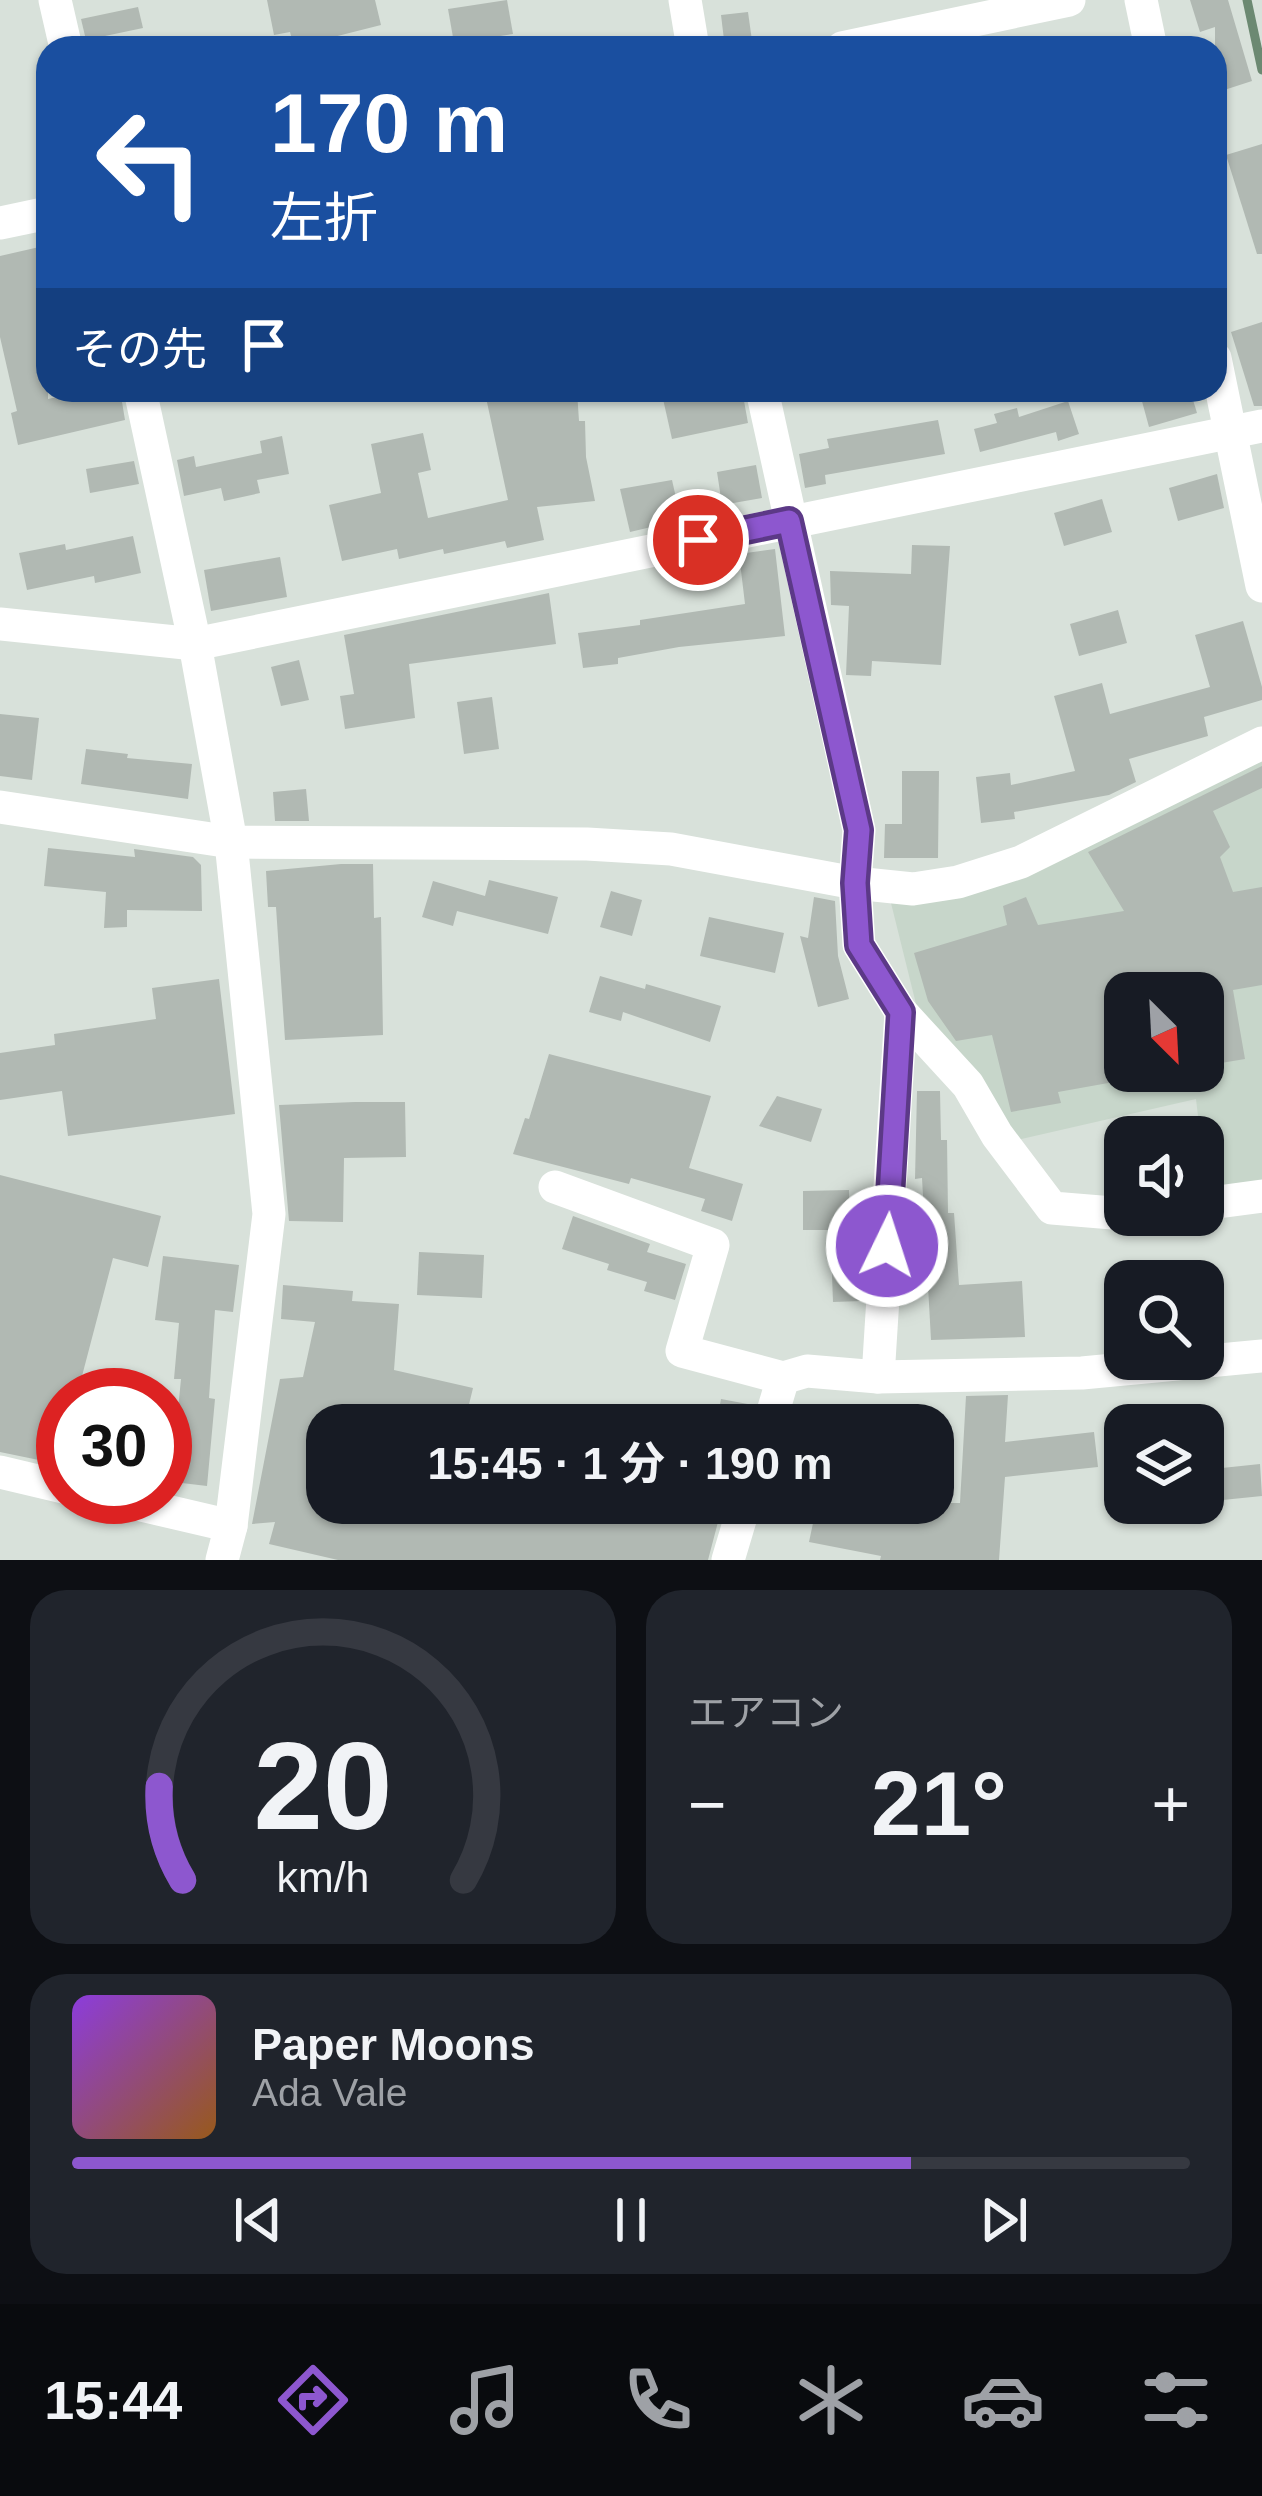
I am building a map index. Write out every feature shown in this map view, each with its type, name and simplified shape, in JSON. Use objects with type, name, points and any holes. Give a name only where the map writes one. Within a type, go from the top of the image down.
[{"type":"street","points":[[55,0],[63,36]]},
{"type":"street","points":[[685,0],[691,36]]},
{"type":"street","points":[[899,36],[1069,0]]},
{"type":"street","points":[[1141,0],[1148,36]]},
{"type":"street","points":[[0,223],[36,216]]},
{"type":"street","points":[[1227,386],[1246,430],[1262,586]]},
{"type":"street","points":[[143,402],[195,644],[231,842],[269,1214],[232,1526],[222,1560]]},
{"type":"street","points":[[764,402],[859,830],[855,883],[859,945],[901,1012],[968,1085],[998,1136],[1052,1208],[1104,1212]]},
{"type":"street","points":[[0,624],[195,644],[1246,430]]},
{"type":"street","points":[[0,807],[231,842],[587,844],[671,849],[913,889],[1021,862],[1262,743]]},
{"type":"street","points":[[878,1377],[901,1012]]},
{"type":"street","points":[[556,1187],[713,1245],[682,1352],[783,1378],[807,1371],[878,1377],[1082,1372],[1262,1356]]},
{"type":"street","points":[[1224,1201],[1262,1196]]},
{"type":"street","points":[[775,1404],[783,1378]]},
{"type":"street","points":[[0,1472],[36,1481]]},
{"type":"street","points":[[192,1517],[232,1526]]},
{"type":"street","points":[[728,1560],[739,1524]]},
{"type":"shaded area","points":[[1262,758],[1262,1186],[1224,1191],[1224,1116],[1198,1116],[1196,1099],[1104,1116],[1104,1120],[1013,1141],[997,1110],[916,1004],[890,899]]},
{"type":"building","points":[[267,0],[375,0],[381,25],[338,36],[274,35]]},
{"type":"building","points":[[507,0],[513,34],[453,36],[448,9]]},
{"type":"building","points":[[1190,0],[1228,0],[1252,81],[1227,89],[1227,36],[1215,36],[1215,27],[1200,32]]},
{"type":"building","points":[[138,7],[143,28],[85,36],[81,19]]},
{"type":"building","points":[[748,12],[751,36],[724,36],[721,15]]},
{"type":"building","points":[[1262,144],[1262,254],[1257,254],[1227,155]]},
{"type":"building","points":[[36,248],[36,402],[122,402],[125,420],[18,445],[11,413],[17,411],[0,337],[0,256]]},
{"type":"building","points":[[1262,322],[1262,406],[1254,406],[1231,332]]},
{"type":"building","points":[[487,402],[578,402],[579,421],[585,421],[595,501],[537,507],[544,540],[507,548],[505,541],[444,554],[443,549],[399,559],[397,549],[342,561],[329,505],[381,493],[371,444],[423,433],[431,470],[418,473],[428,518],[508,500]]},
{"type":"building","points":[[664,402],[744,402],[748,423],[672,439]]},
{"type":"building","points":[[1068,402],[1079,434],[1058,441],[1056,432],[980,452],[974,429],[997,423],[994,414],[1017,408],[1019,417]]},
{"type":"building","points":[[1142,402],[1194,402],[1197,413],[1149,427]]},
{"type":"building","points":[[938,420],[945,454],[825,475],[826,484],[805,488],[799,454],[829,448],[827,439]]},
{"type":"building","points":[[282,436],[289,474],[257,480],[260,493],[224,501],[221,488],[184,496],[177,460],[194,456],[196,467],[262,453],[260,441]]},
{"type":"building","points":[[134,461],[139,484],[90,493],[86,469]]},
{"type":"building","points":[[756,465],[762,498],[722,505],[717,472]]},
{"type":"building","points":[[1217,474],[1224,508],[1178,521],[1169,488]]},
{"type":"building","points":[[672,480],[681,520],[630,532],[620,489]]},
{"type":"building","points":[[1102,499],[1112,532],[1064,546],[1054,513]]},
{"type":"building","points":[[133,536],[141,573],[95,583],[94,576],[27,590],[19,553],[65,544],[66,550]]},
{"type":"building","points":[[912,545],[950,546],[941,665],[872,661],[871,676],[846,675],[849,606],[831,605],[830,571],[911,574]]},
{"type":"building","points":[[775,549],[785,636],[679,647],[583,668],[578,633],[745,604],[739,554]]},
{"type":"building","points":[[280,557],[287,597],[211,611],[204,570]]},
{"type":"building","points":[[549,593],[556,644],[409,664],[415,718],[345,729],[340,696],[354,694],[344,635]]},
{"type":"building","points":[[1118,610],[1127,643],[1079,656],[1070,624]]},
{"type":"building","points":[[1243,621],[1262,700],[1204,717],[1208,736],[1129,759],[1136,782],[1109,795],[1014,812],[1015,819],[981,823],[976,777],[1010,773],[1011,785],[1075,771],[1054,696],[1102,683],[1110,714],[1210,687],[1195,635]]},
{"type":"building","points":[[299,660],[309,700],[281,706],[271,667]]},
{"type":"building","points":[[492,697],[499,749],[464,754],[457,702]]},
{"type":"building","points":[[0,714],[39,718],[32,780],[0,776]]},
{"type":"building","points":[[86,749],[192,764],[188,799],[81,784]]},
{"type":"building","points":[[1262,766],[1262,788],[1213,811],[1230,847],[1220,857],[1233,892],[1262,887],[1262,985],[1233,990],[1245,1059],[1224,1062],[1224,972],[1104,972],[1104,1084],[1058,1092],[1061,1103],[1011,1112],[992,1035],[956,1041],[928,1001],[914,953],[1007,925],[1003,906],[1026,897],[1038,925],[1124,911],[1088,852]]},
{"type":"building","points":[[902,771],[939,771],[938,858],[884,858],[885,824],[902,824]]},
{"type":"building","points":[[306,789],[309,821],[275,821],[273,792]]},
{"type":"building","points":[[48,848],[135,857],[134,849],[193,857],[201,865],[202,911],[127,910],[127,927],[104,928],[106,892],[44,886]]},
{"type":"building","points":[[373,864],[374,918],[381,917],[383,1035],[285,1040],[276,907],[268,907],[266,871]]},
{"type":"building","points":[[489,880],[558,897],[548,934],[457,911],[453,926],[422,917],[433,881],[485,896]]},
{"type":"building","points":[[611,891],[642,900],[632,936],[600,927]]},
{"type":"building","points":[[814,897],[835,901],[838,956],[849,999],[818,1007],[800,936],[808,938]]},
{"type":"building","points":[[709,917],[784,933],[775,973],[700,956]]},
{"type":"building","points":[[600,976],[721,1006],[710,1042],[623,1012],[621,1021],[589,1012]]},
{"type":"building","points":[[219,979],[235,1114],[68,1136],[62,1091],[0,1100],[0,1053],[55,1045],[54,1034],[156,1019],[152,988]]},
{"type":"building","points":[[549,1054],[711,1096],[689,1168],[743,1184],[732,1221],[701,1211],[705,1199],[513,1154]]},
{"type":"building","points":[[917,1091],[940,1091],[941,1140],[947,1140],[948,1213],[954,1213],[959,1285],[1022,1281],[1025,1337],[931,1340],[922,1178],[915,1179]]},
{"type":"building","points":[[777,1096],[822,1109],[811,1142],[759,1126]]},
{"type":"building","points":[[405,1102],[406,1157],[344,1158],[343,1222],[289,1221],[279,1105]]},
{"type":"building","points":[[0,1175],[161,1216],[148,1267],[113,1258],[84,1368],[36,1368],[36,1459],[0,1452]]},
{"type":"building","points":[[849,1190],[850,1230],[803,1230],[803,1191]]},
{"type":"building","points":[[573,1216],[650,1244],[647,1252],[686,1264],[675,1300],[644,1291],[647,1282],[607,1270],[609,1264],[562,1249]]},
{"type":"building","points":[[864,1247],[862,1301],[833,1302],[831,1248]]},
{"type":"building","points":[[419,1252],[484,1255],[482,1298],[417,1295]]},
{"type":"building","points":[[163,1256],[239,1265],[233,1312],[215,1310],[209,1398],[215,1399],[207,1486],[192,1484],[192,1368],[175,1368],[179,1323],[155,1320]]},
{"type":"building","points":[[283,1285],[353,1291],[352,1301],[399,1304],[394,1370],[473,1388],[469,1404],[306,1404],[306,1524],[717,1524],[708,1560],[338,1560],[269,1544],[275,1522],[252,1524],[280,1379],[303,1377],[315,1322],[281,1319]]},
{"type":"building","points":[[1008,1395],[1005,1442],[1094,1432],[1098,1467],[1005,1477],[999,1560],[880,1560],[881,1556],[809,1542],[813,1524],[954,1524],[954,1503],[960,1503],[966,1396]]},
{"type":"building","points":[[1260,1464],[1262,1496],[1224,1500],[1224,1468]]},
{"type":"waterway","points":[[1247,0],[1262,70]]},
{"type":"route","points":[[698,540],[789,521],[859,830],[855,883],[859,945],[901,1012],[887,1246]]}]
